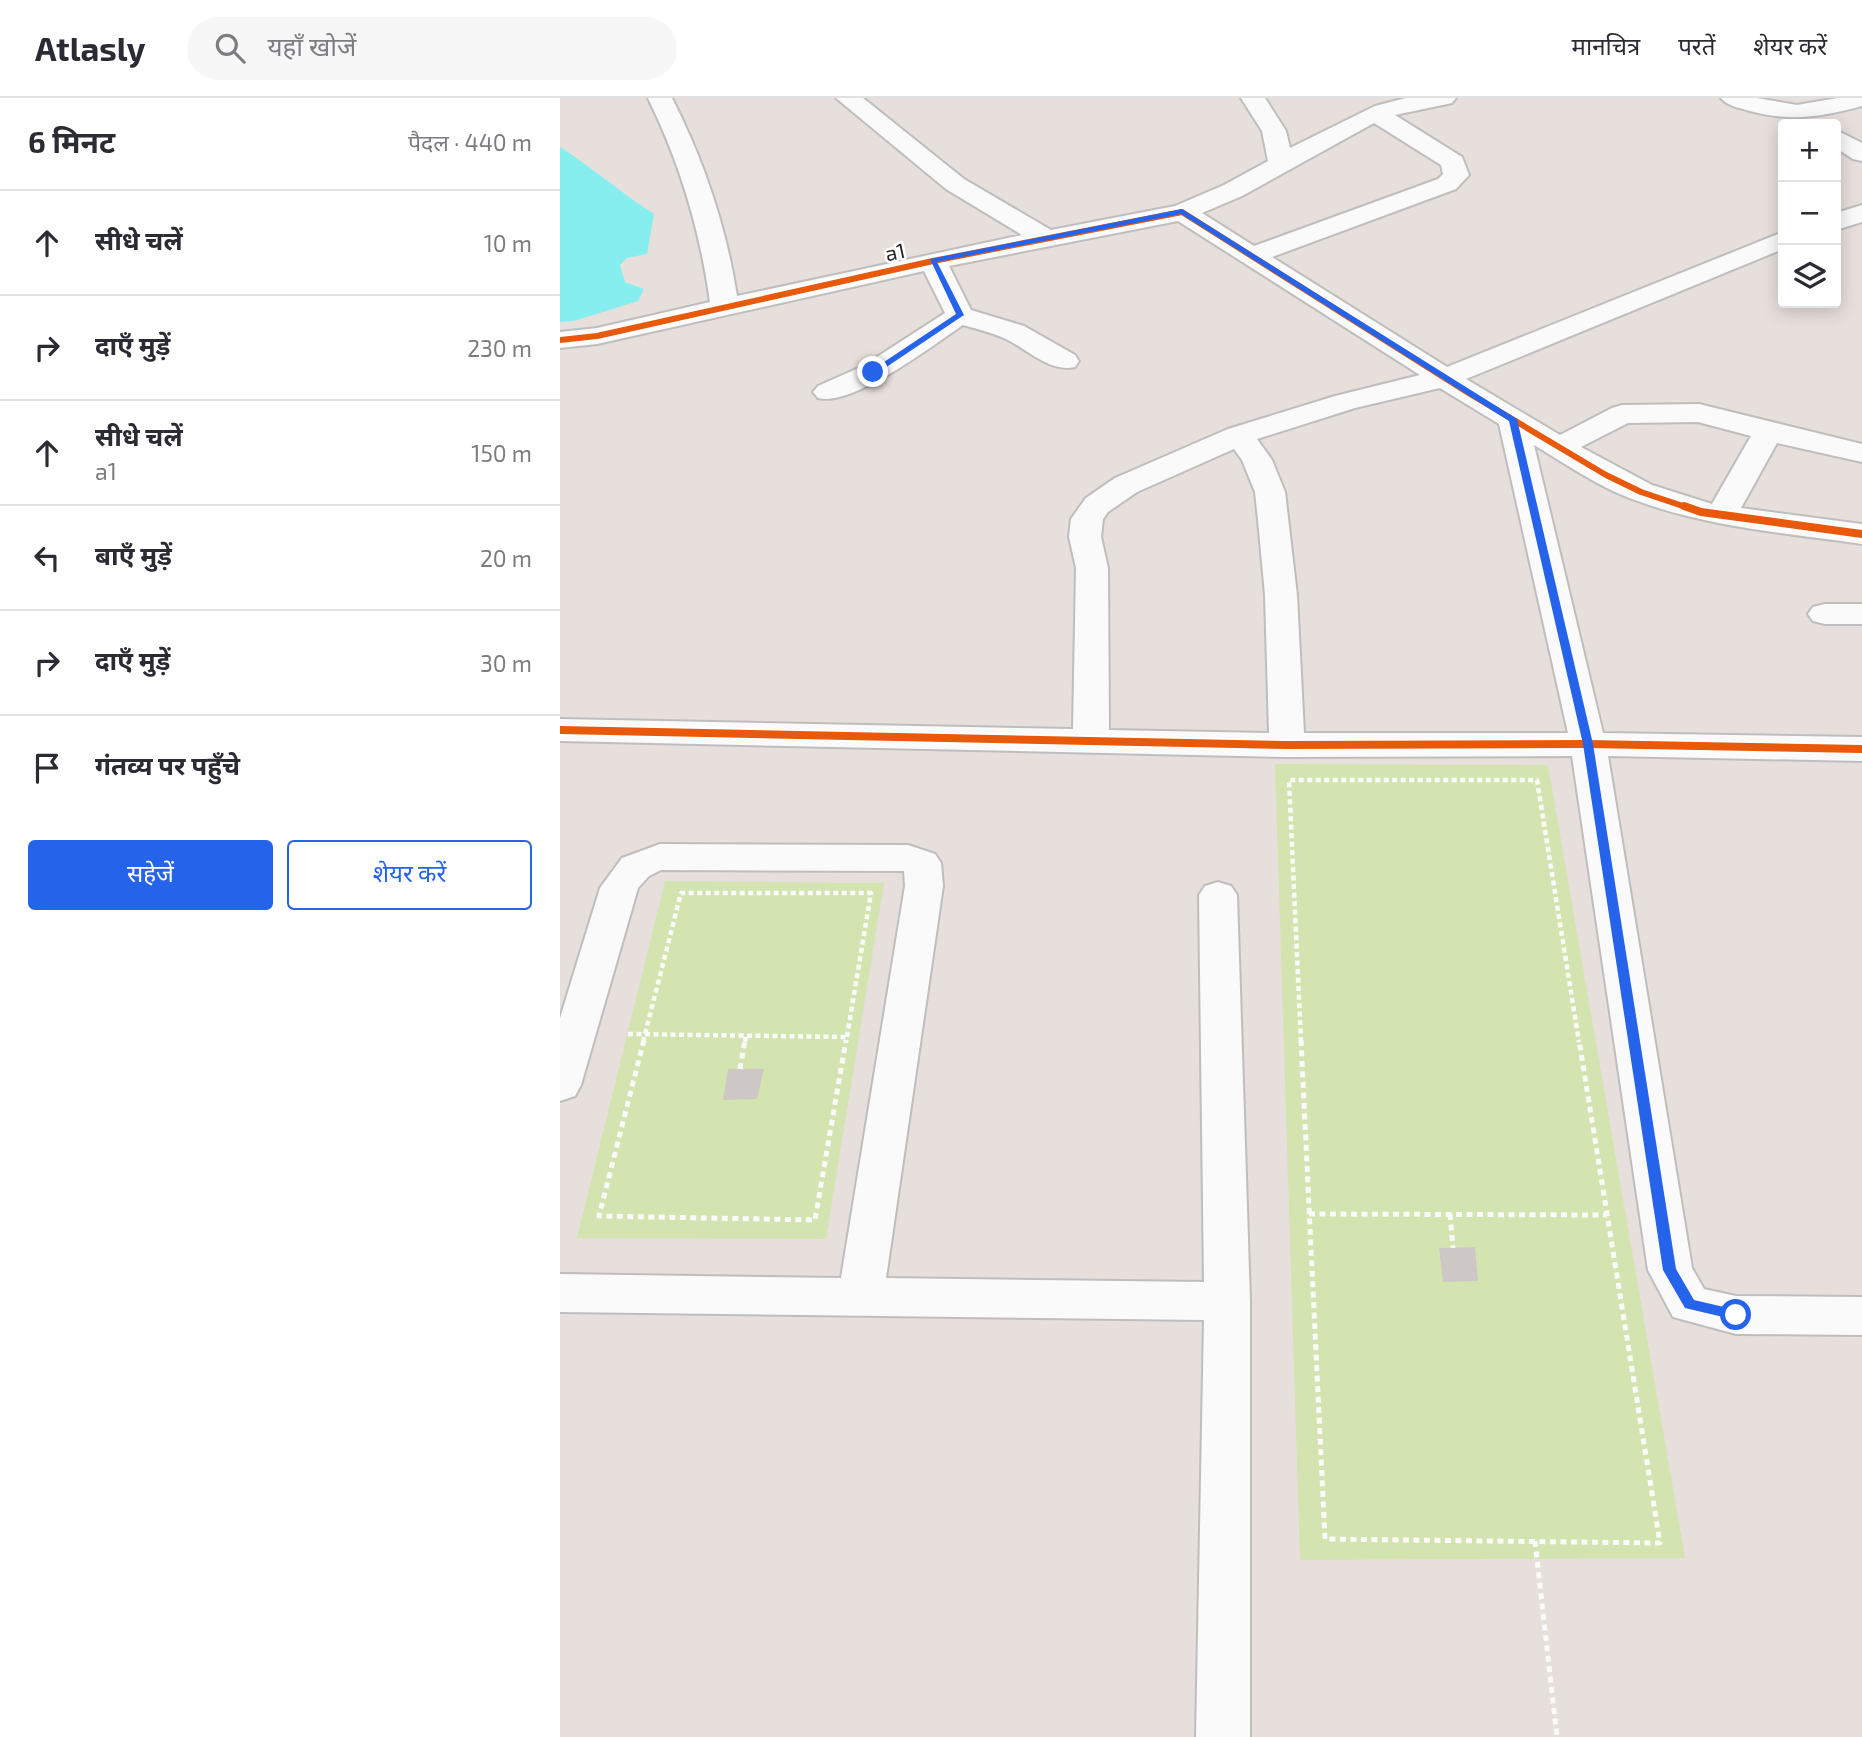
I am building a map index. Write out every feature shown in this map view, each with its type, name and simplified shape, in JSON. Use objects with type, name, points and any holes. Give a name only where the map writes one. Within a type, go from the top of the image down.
[{"type":"street","points":[[660,98],[679,133],[708,214],[718,252],[724,308]]},
{"type":"street","points":[[848,98],[956,184],[1047,239]]},
{"type":"street","points":[[1254,98],[1274,131],[1281,164]]},
{"type":"street","name":"a1","points":[[560,340],[597,336],[933,261],[1182,212],[1217,200],[1376,114],[1444,98]]},
{"type":"street","points":[[1733,98],[1807,119],[1862,99]]},
{"type":"street","points":[[1251,256],[1447,184],[1456,176],[1453,162],[1376,114]]},
{"type":"street","points":[[1841,140],[1862,154]]},
{"type":"street","points":[[1182,212],[1444,378],[1559,447],[1641,492],[1721,516],[1862,534]]},
{"type":"street","points":[[1841,220],[1862,213]]},
{"type":"street","points":[[1091,740],[1091,568],[1085,537],[1087,519],[1097,505],[1126,485],[1239,435],[1345,402],[1444,378],[1778,242]]},
{"type":"street","points":[[933,261],[960,315],[1014,332],[1065,361]]},
{"type":"street","points":[[828,392],[873,372],[960,315]]},
{"type":"street","points":[[1559,447],[1622,414],[1699,413],[1862,453]]},
{"type":"street","points":[[1513,419],[1588,744],[1670,1270],[1689,1304],[1736,1315],[1862,1316]]},
{"type":"street","points":[[1721,516],[1768,432]]},
{"type":"street","points":[[1239,435],[1257,460],[1273,511],[1281,595],[1287,745]]},
{"type":"street","points":[[1825,614],[1862,614]]},
{"type":"street","points":[[560,730],[1287,745],[1588,744],[1862,748]]},
{"type":"street","points":[[560,1085],[619,888],[626,873],[642,862],[660,857],[908,858],[922,863],[924,886],[861,1296]]},
{"type":"street","points":[[1218,895],[1227,1301],[1223,1737]]},
{"type":"street","points":[[560,1293],[1227,1301]]},
{"type":"path","points":[[1289,780],[1537,780],[1660,1543],[1325,1539],[1309,1214],[1289,780]]},
{"type":"path","points":[[681,893],[871,893],[815,1220],[599,1216],[645,1034],[681,893]]},
{"type":"path","points":[[628,1034],[846,1037]]},
{"type":"path","points":[[740,1069],[746,1035]]},
{"type":"path","points":[[1309,1214],[1607,1215]]},
{"type":"path","points":[[1450,1214],[1453,1248]]},
{"type":"path","points":[[1535,1541],[1557,1737]]},
{"type":"green space","points":[[1275,764],[1548,765],[1685,1558],[1300,1560]]},
{"type":"green space","points":[[665,881],[884,883],[826,1239],[577,1238]]},
{"type":"water","points":[[560,147],[654,214],[647,254],[627,258],[620,265],[625,282],[644,289],[638,301],[574,321],[560,322]]},
{"type":"building","points":[[728,1069],[764,1069],[757,1099],[723,1100]]},
{"type":"building","points":[[1475,1247],[1478,1281],[1443,1282],[1439,1248]]},
{"type":"cycle path","points":[[560,340],[597,336],[933,261],[1182,212],[1470,394],[1606,475],[1641,492],[1701,512],[1862,534]]},
{"type":"cycle path","points":[[560,730],[1287,745],[1588,744],[1862,749]]},
{"type":"route","points":[[873,372],[960,315],[933,261],[1182,212],[1513,419],[1588,744],[1670,1270],[1689,1304],[1736,1315]]}]
